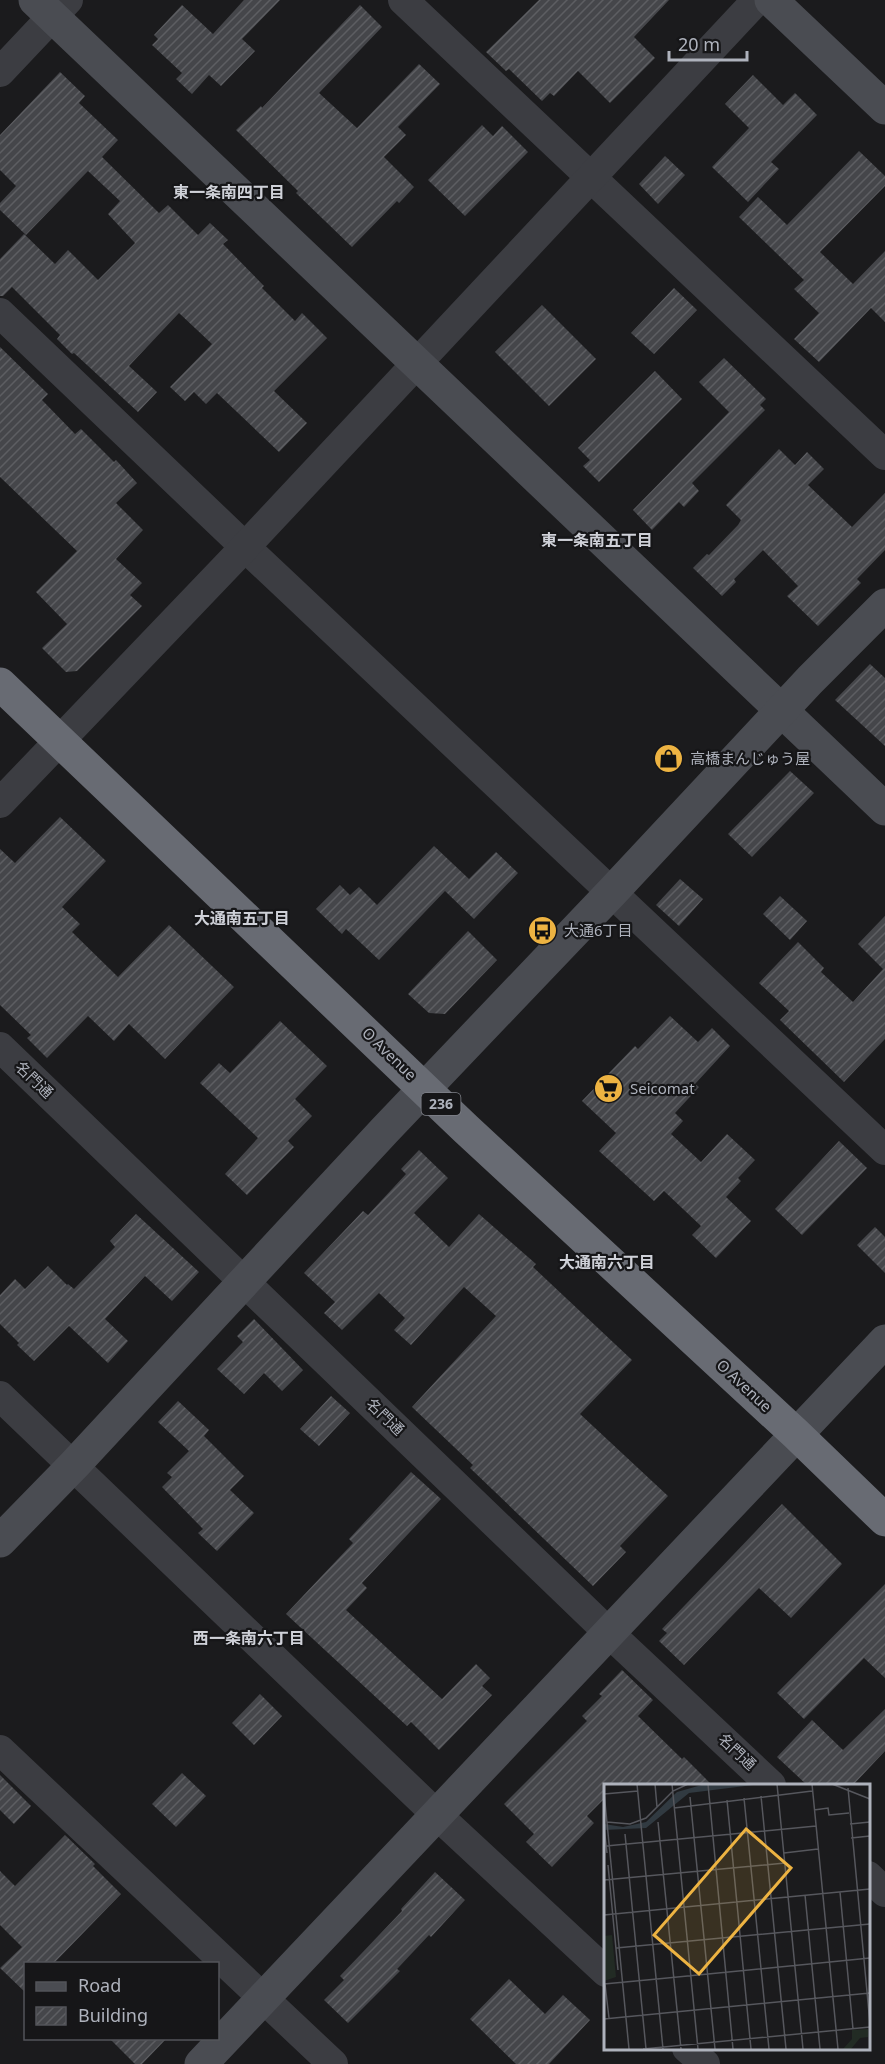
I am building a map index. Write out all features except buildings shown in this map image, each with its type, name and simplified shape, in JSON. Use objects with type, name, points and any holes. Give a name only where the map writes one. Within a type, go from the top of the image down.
[{"type":"highway","name":"O Avenue","points":[[0,684],[424,1089],[796,1434],[885,1520]]},
{"type":"street","points":[[403,0],[885,455]]},
{"type":"street","points":[[0,803],[592,178],[756,0]]},
{"type":"street","points":[[771,0],[885,108]]},
{"type":"street","points":[[0,72],[52,5],[417,363],[885,809]]},
{"type":"street","points":[[0,313],[244,547],[885,1150]]},
{"type":"street","points":[[0,1541],[74,1466],[424,1089],[885,605]]},
{"type":"street","name":"名門通","points":[[0,1047],[608,1632],[770,1784]]},
{"type":"street","points":[[201,2064],[885,1341]]},
{"type":"street","points":[[0,1396],[436,1814],[604,1970]]},
{"type":"street","points":[[0,1750],[333,2064]]},
{"type":"street","points":[[870,1878],[885,1892]]},
{"type":"street","points":[[688,2049],[705,2064]]},
{"type":"place","name":"高橋まんじゅう屋","points":[[669,759]]},
{"type":"place","name":"大通6丁目","points":[[543,931]]},
{"type":"place","name":"Seicomat","points":[[609,1089]]},
{"type":"district","name":"東一条南四丁目","points":[[229,192]]},
{"type":"district","name":"東一条南五丁目","points":[[597,540]]},
{"type":"district","name":"大通南五丁目","points":[[242,918]]},
{"type":"district","name":"大通南六丁目","points":[[607,1262]]},
{"type":"district","name":"西一条南六丁目","points":[[249,1638]]}]
